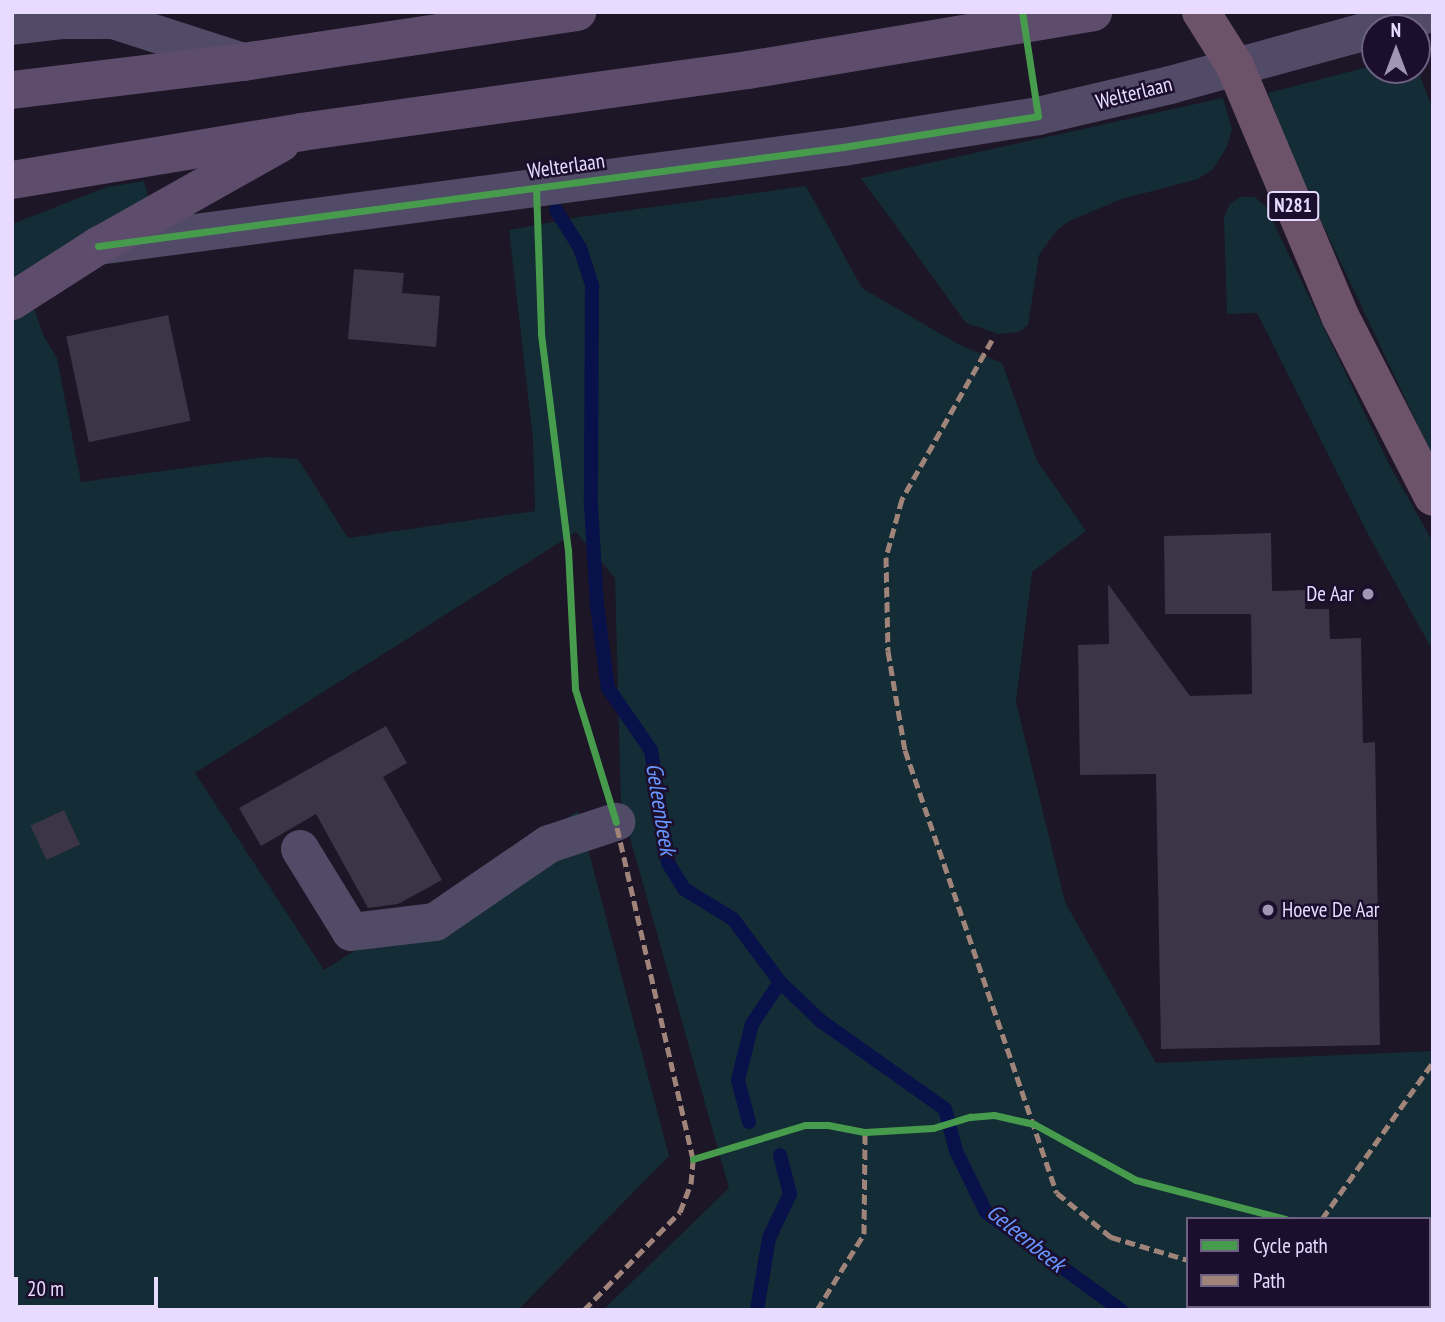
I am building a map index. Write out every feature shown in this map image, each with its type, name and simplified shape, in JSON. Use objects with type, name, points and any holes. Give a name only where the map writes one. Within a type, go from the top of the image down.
[{"type":"highway","name":"N281","points":[[1201,12],[1235,66],[1340,317],[1433,497]]},
{"type":"main road","points":[[12,90],[243,62],[577,12]]},
{"type":"main road","points":[[12,180],[301,132],[748,69],[1094,12]]},
{"type":"main road","points":[[12,301],[98,246],[203,190],[301,132]]},
{"type":"street","points":[[12,26],[61,20],[113,20],[243,62]]},
{"type":"street","name":"Welterlaan","points":[[98,246],[843,147],[1038,116],[1361,32]]},
{"type":"street","points":[[300,849],[351,932],[435,922],[550,844],[616,822]]},
{"type":"shaded area","points":[[1361,69],[1361,84],[1423,84],[1433,109],[1433,457],[1302,181],[1268,93]]},
{"type":"shaded area","points":[[1223,98],[1232,129],[1227,147],[1213,169],[1198,179],[1122,199],[1069,221],[1057,230],[1039,255],[1028,325],[1019,332],[999,334],[966,323],[861,178]]},
{"type":"shaded area","points":[[144,181],[148,196],[22,273],[44,337],[57,358],[81,482],[266,457],[298,459],[348,538],[535,511],[533,439],[509,230],[580,217],[806,186],[862,288],[958,344],[1002,363],[1037,461],[1086,531],[1032,572],[1016,702],[1065,902],[1156,1063],[1433,1051],[1433,1310],[603,1310],[729,1188],[621,806],[615,578],[576,532],[195,773],[324,970],[578,811],[669,1156],[518,1310],[12,1310],[12,224],[107,187]]},
{"type":"shaded area","points":[[1240,197],[1255,197],[1266,207],[1390,466],[1433,542],[1433,651],[1369,536],[1257,313],[1227,314],[1224,217],[1230,204]]},
{"type":"building","points":[[354,269],[404,273],[402,293],[440,296],[436,347],[348,339]]},
{"type":"building","points":[[168,315],[190,421],[89,442],[66,337]]},
{"type":"building","name":"Hoeve De Aar","points":[[1271,533],[1272,591],[1305,590],[1305,609],[1329,609],[1330,639],[1361,638],[1363,743],[1375,742],[1380,1045],[1161,1049],[1156,774],[1080,775],[1078,645],[1109,644],[1108,584],[1190,696],[1252,694],[1251,614],[1165,614],[1164,536]]},
{"type":"building","points":[[386,726],[407,763],[383,777],[442,880],[398,904],[368,908],[316,814],[261,846],[239,808]]},
{"type":"building","points":[[64,810],[80,844],[47,860],[30,826]]},
{"type":"waterway","name":"Geleenbeek","points":[[556,210],[580,248],[592,286],[591,505],[597,605],[608,688],[651,750],[668,863],[684,889],[733,919],[780,982],[821,1021],[945,1109],[956,1151],[986,1212],[1121,1310]]},
{"type":"waterway","points":[[749,1122],[738,1080],[752,1024],[780,982]]},
{"type":"waterway","points":[[757,1310],[769,1238],[790,1194],[780,1155]]},
{"type":"marked path","points":[[992,340],[902,499],[886,557],[888,651],[905,750],[1057,1193],[1111,1237],[1186,1259]]},
{"type":"marked path","points":[[584,1310],[680,1212],[691,1184],[693,1159],[616,822]]},
{"type":"marked path","points":[[1323,1217],[1433,1062]]},
{"type":"marked path","points":[[817,1310],[864,1234],[865,1132]]},
{"type":"cycle path","points":[[98,246],[843,147],[1038,116],[1022,12]]},
{"type":"cycle path","points":[[536,188],[541,334],[568,550],[575,689],[616,822]]},
{"type":"cycle path","points":[[693,1159],[805,1125],[828,1125],[865,1132],[933,1128],[970,1117],[994,1115],[1034,1124],[1136,1180],[1278,1217]]},
{"type":"place","name":"De Aar","points":[[1368,594]]},
{"type":"place","name":"Hoeve De Aar","points":[[1268,910]]}]
